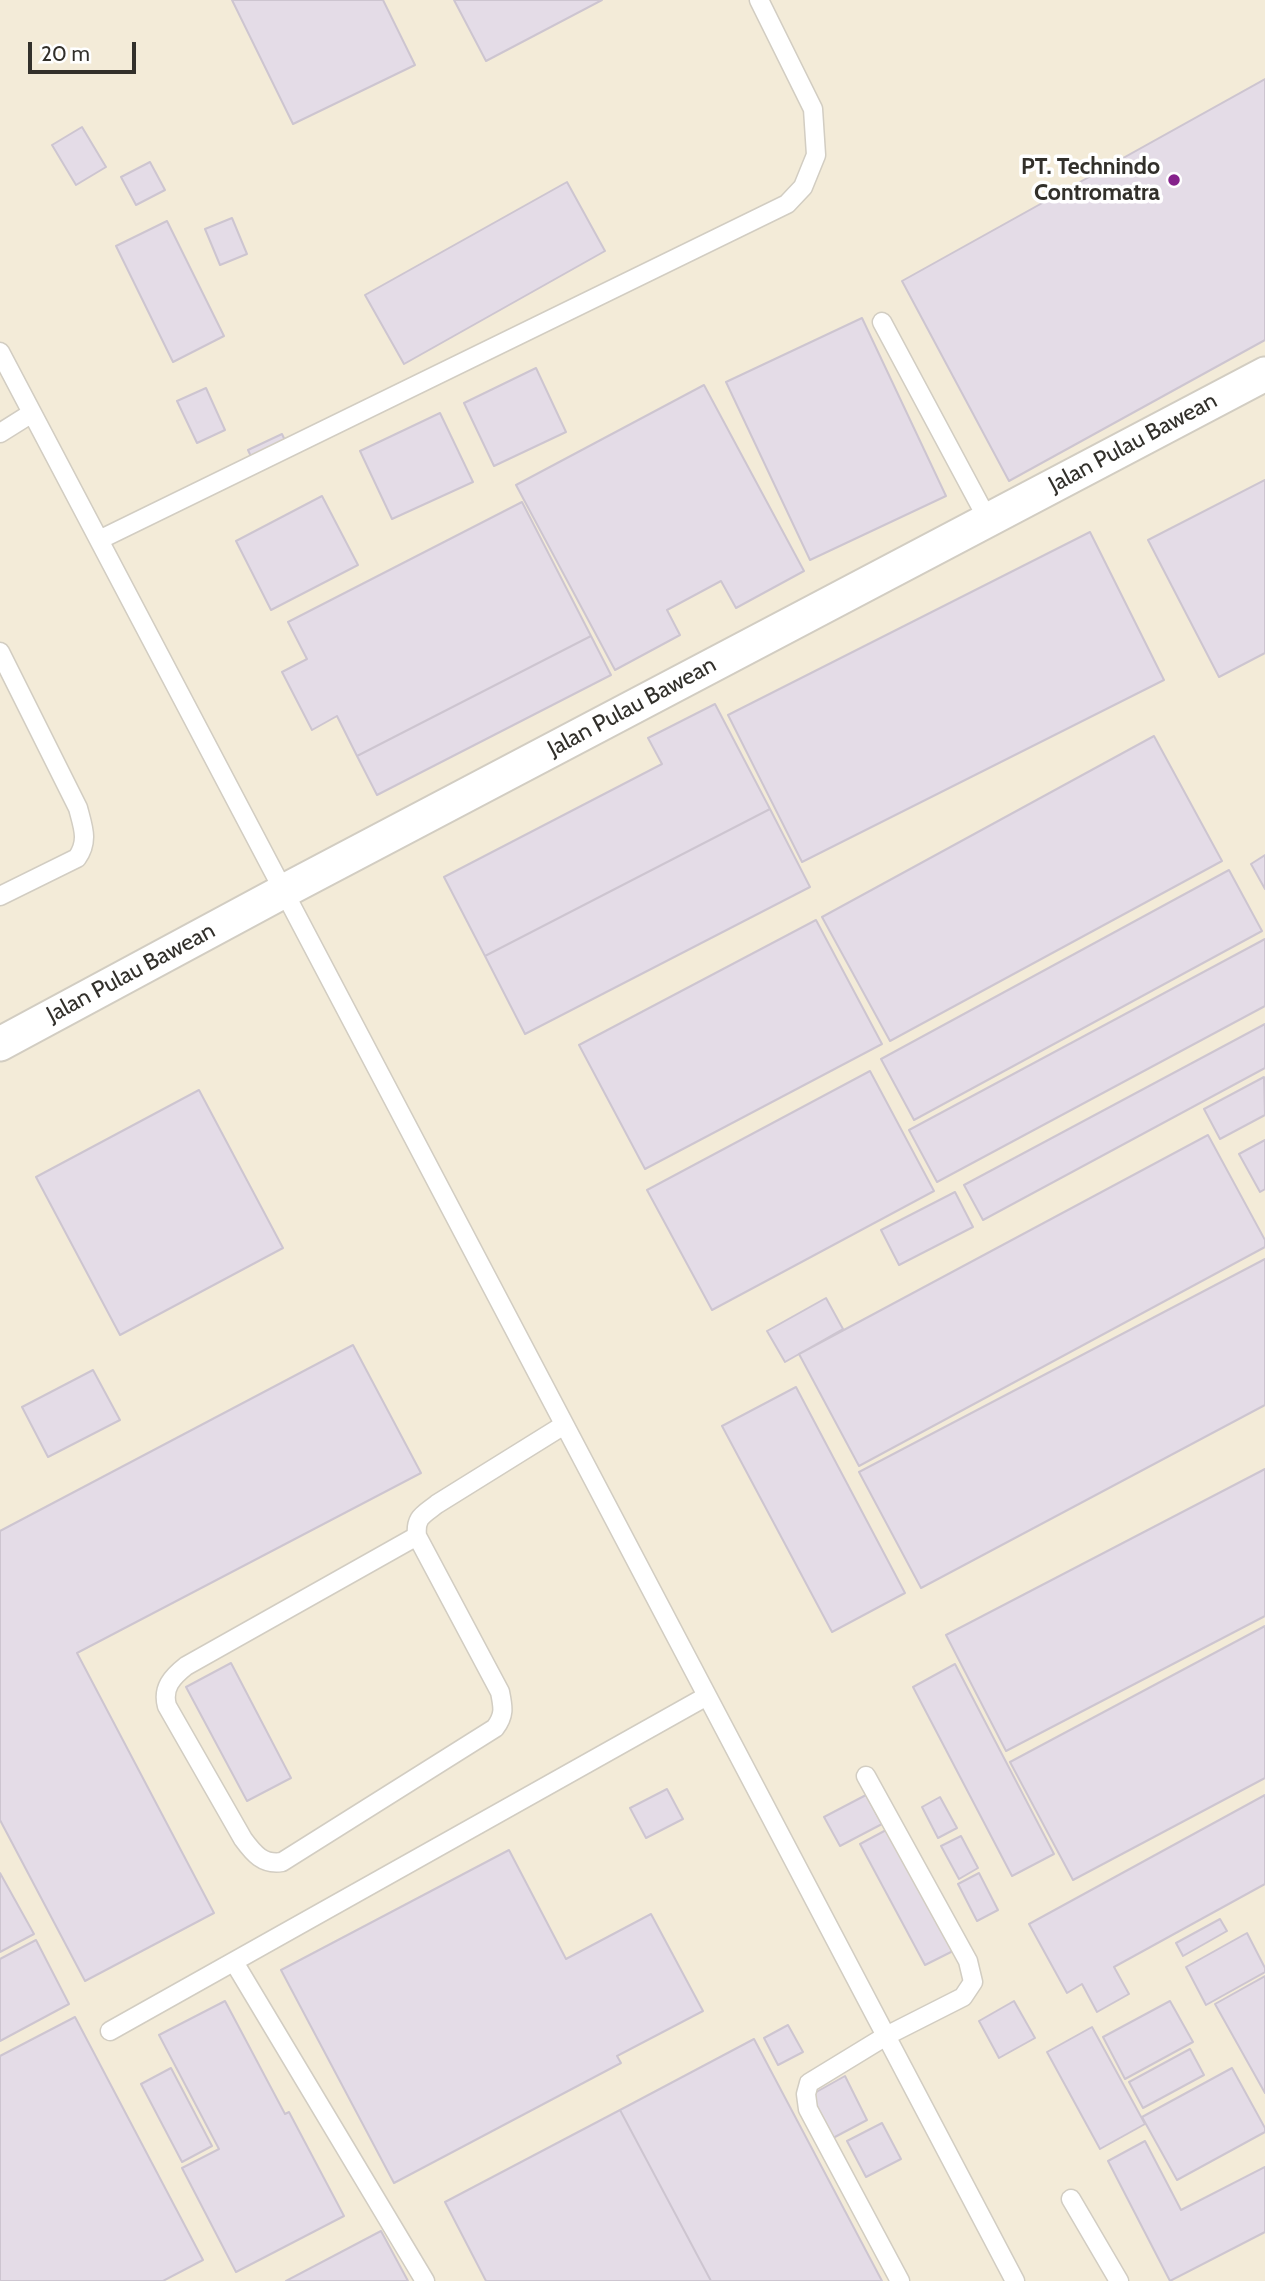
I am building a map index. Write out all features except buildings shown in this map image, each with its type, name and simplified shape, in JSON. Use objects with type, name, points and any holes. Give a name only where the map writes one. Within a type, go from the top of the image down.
[{"type":"street","name":"Jalan Pulau Bawean","points":[[0,1044],[284,891],[1265,374]]},
{"type":"lane","points":[[99,540],[786,204],[803,187],[816,155],[813,109],[759,0]]},
{"type":"lane","points":[[882,322],[988,520]]},
{"type":"lane","points":[[0,352],[1014,2281]]},
{"type":"lane","points":[[0,433],[32,413]]},
{"type":"lane","points":[[0,652],[78,808],[85,834],[84,847],[77,858],[0,896]]},
{"type":"lane","points":[[417,1536],[186,1666],[174,1675],[166,1686],[164,1697],[167,1706],[243,1839],[254,1854],[264,1861],[272,1864],[282,1862],[495,1728],[501,1720],[504,1712],[500,1692],[417,1536],[416,1526],[418,1519],[437,1504],[564,1425]]},
{"type":"lane","points":[[110,2031],[707,1696]]},
{"type":"lane","points":[[866,1776],[968,1961],[973,1982],[963,1997],[886,2036],[809,2083],[806,2094],[808,2109],[900,2281]]},
{"type":"lane","points":[[234,1962],[425,2281]]},
{"type":"lane","points":[[1071,2199],[1119,2281]]},
{"type":"shaded area","points":[[0,0],[1265,0],[1265,2281],[0,2281]]},
{"type":"place","name":"PT. Technindo Contromatra","points":[[1174,180]]}]
